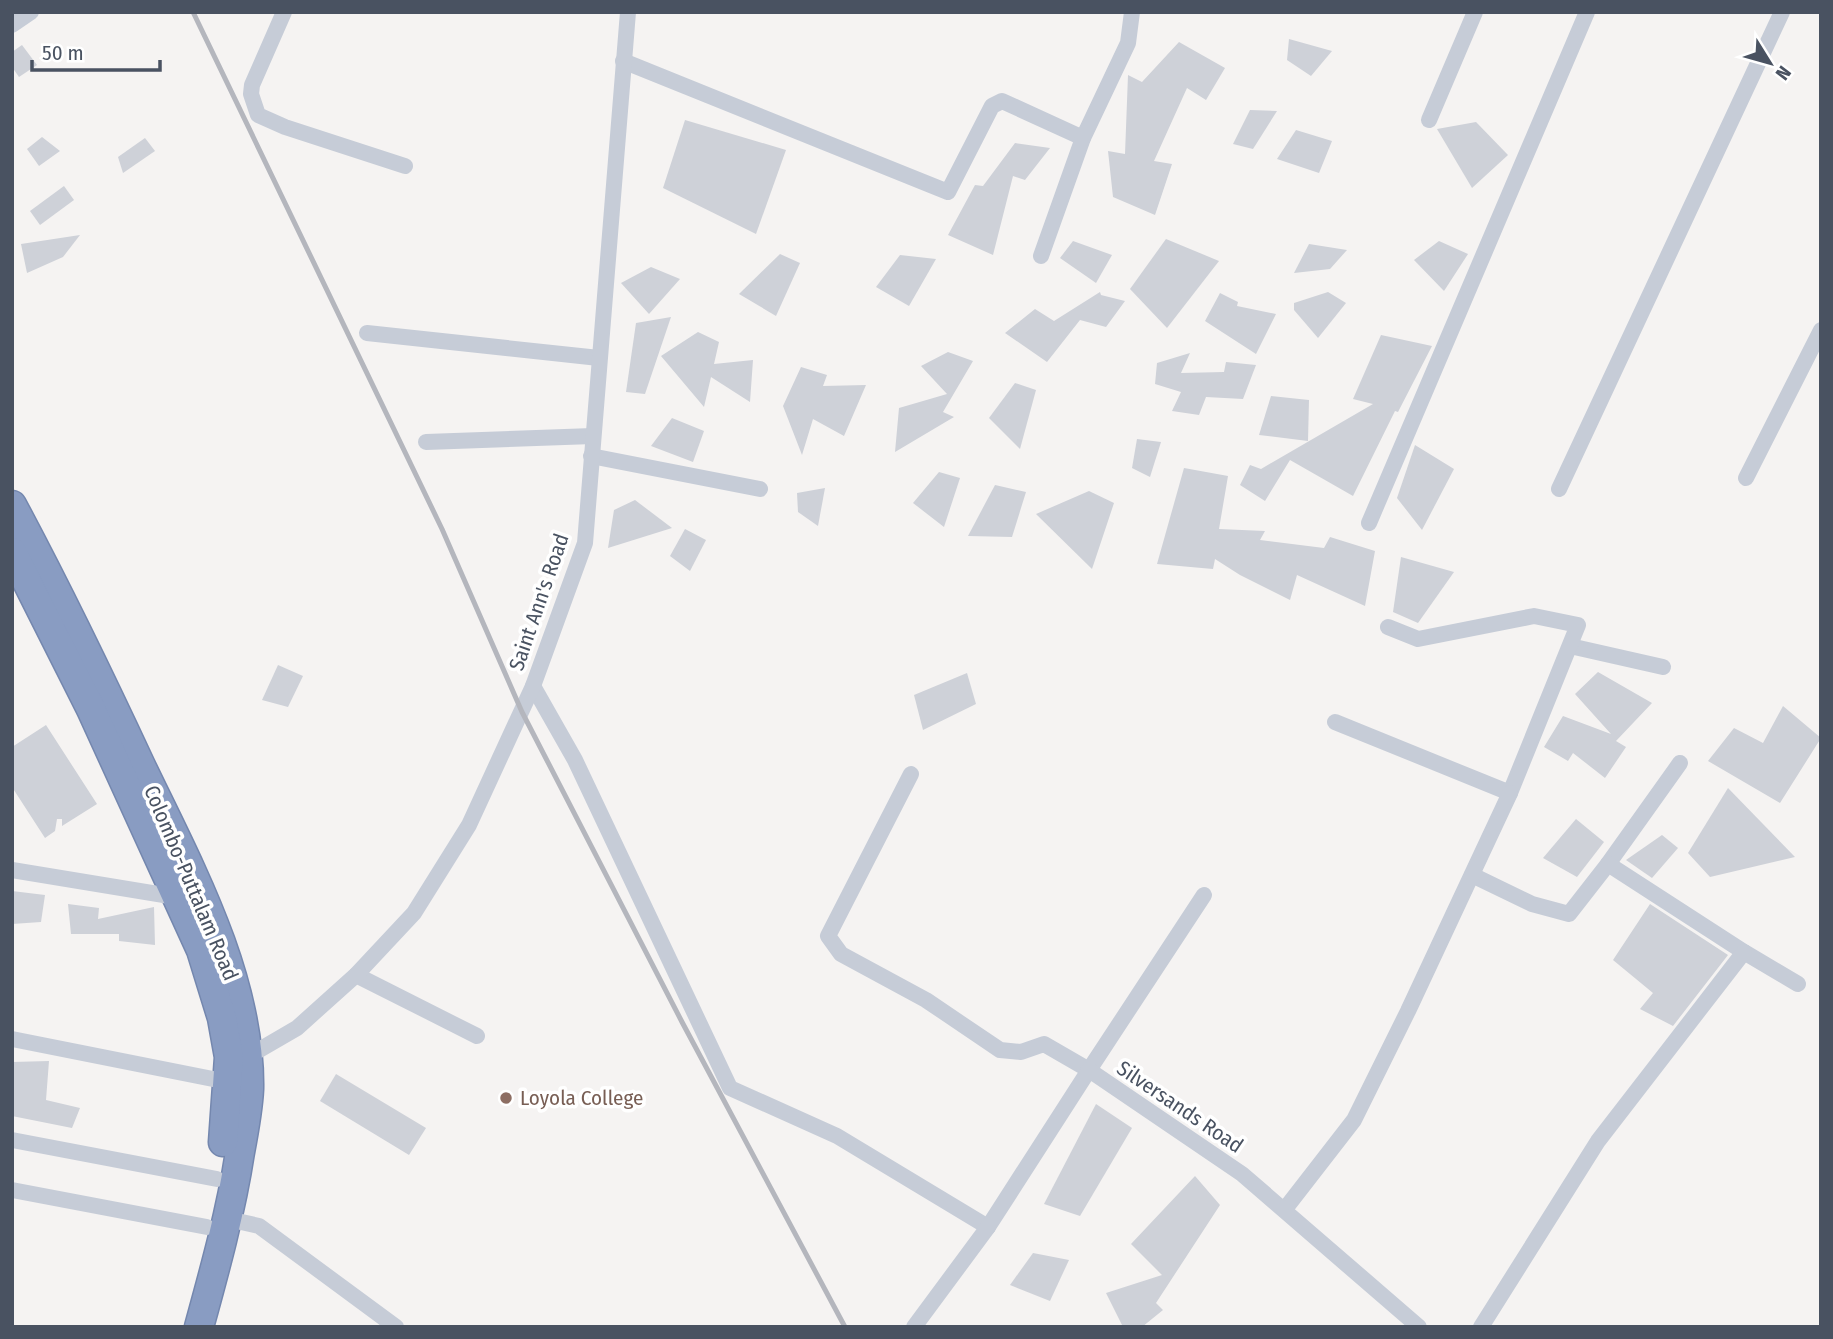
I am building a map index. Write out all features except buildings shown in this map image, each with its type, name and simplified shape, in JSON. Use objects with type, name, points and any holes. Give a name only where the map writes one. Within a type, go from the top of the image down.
[{"type":"highway","name":"Colombo-Puttalam Road","points":[[12,505],[93,664],[195,882],[225,956],[242,1016],[217,1179],[217,1223],[199,1327]]},
{"type":"highway","name":"Colombo-Puttalam Road","points":[[12,552],[91,709],[201,950],[235,1068],[248,1089],[245,1126],[187,1327]]},
{"type":"street","points":[[12,24],[31,12]]},
{"type":"street","points":[[284,12],[252,85],[251,94],[258,115],[285,127],[405,166]]},
{"type":"street","name":"Saint Ann's Road","points":[[235,1068],[297,1028],[356,975],[414,913],[469,825],[533,686],[584,543],[628,12]]},
{"type":"street","points":[[1041,256],[1083,138],[1128,43],[1132,12]]},
{"type":"street","points":[[1429,120],[1475,12]]},
{"type":"street","points":[[1369,523],[1587,12]]},
{"type":"street","points":[[1559,489],[1782,12]]},
{"type":"street","points":[[623,61],[948,192],[992,106],[1002,101],[1083,138]]},
{"type":"street","points":[[1746,478],[1821,330]]},
{"type":"street","points":[[368,333],[599,358]]},
{"type":"street","points":[[426,442],[593,436]]},
{"type":"street","points":[[591,456],[760,489]]},
{"type":"street","points":[[1285,1209],[1354,1120],[1510,793],[1578,625],[1534,616],[1418,639],[1388,627]]},
{"type":"street","points":[[1570,646],[1663,667]]},
{"type":"street","points":[[533,686],[575,760],[730,1088],[837,1136],[988,1227]]},
{"type":"street","points":[[1335,722],[1510,793]]},
{"type":"street","points":[[1472,876],[1532,904],[1569,914],[1680,763]]},
{"type":"street","points":[[911,774],[828,936],[841,954],[926,1000],[1000,1050],[1021,1052],[1044,1044],[1089,1070],[1204,895]]},
{"type":"street","points":[[1608,864],[1798,984]]},
{"type":"street","points":[[12,870],[176,897]]},
{"type":"street","points":[[1481,1327],[1598,1140],[1744,952]]},
{"type":"street","points":[[356,975],[477,1036]]},
{"type":"street","points":[[12,1039],[235,1068]]},
{"type":"street","name":"Silversands Road","points":[[914,1327],[988,1227],[1089,1070],[1242,1174],[1419,1327]]},
{"type":"street","points":[[12,1140],[217,1179]]},
{"type":"street","points":[[12,1190],[217,1223],[259,1226],[396,1327]]},
{"type":"railway","points":[[193,12],[442,529],[522,712],[682,1022],[845,1327]]},
{"type":"place","name":"Loyola College","points":[[506,1098]]}]
